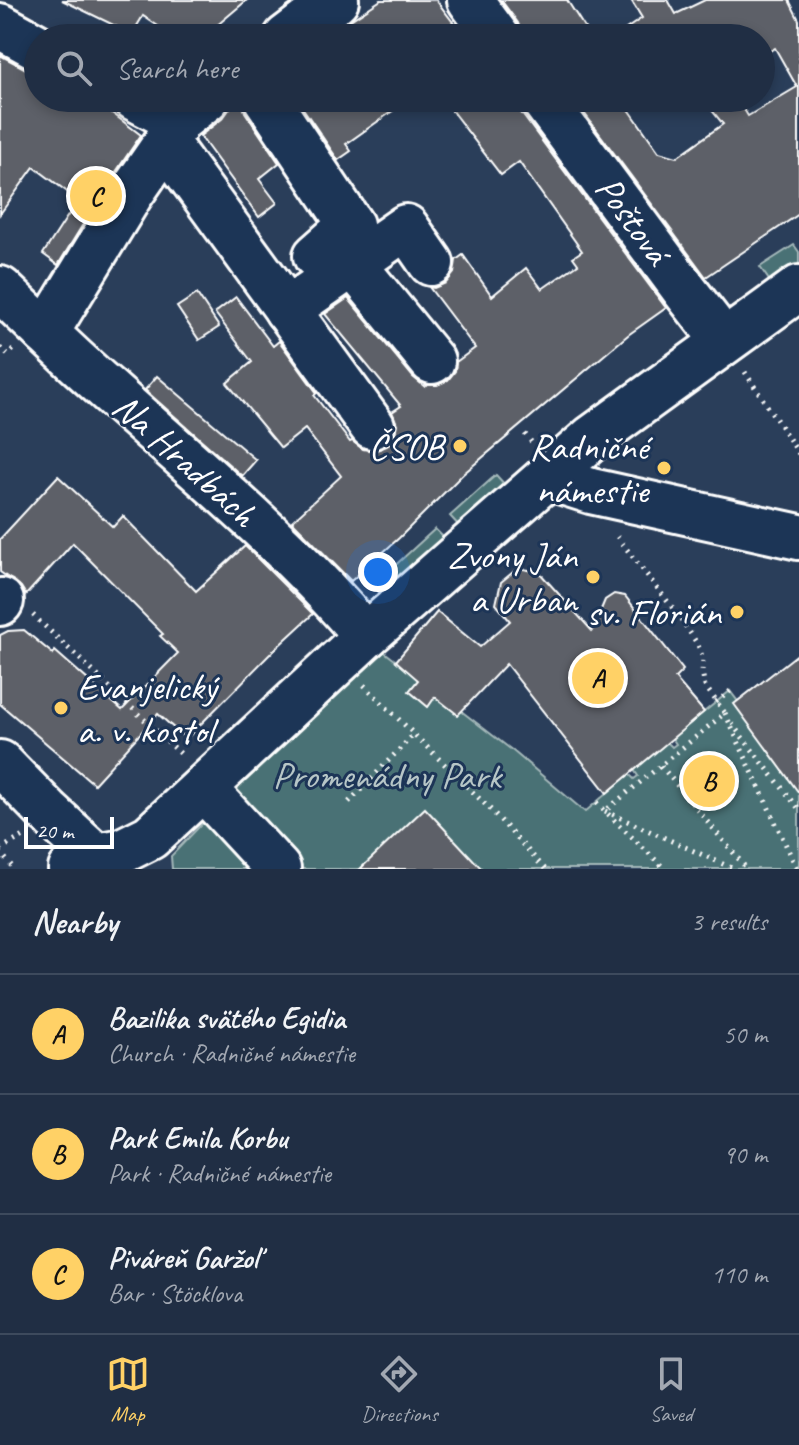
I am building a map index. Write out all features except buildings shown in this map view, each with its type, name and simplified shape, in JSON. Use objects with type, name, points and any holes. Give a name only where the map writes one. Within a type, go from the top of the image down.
[{"type":"street","points":[[304,24],[336,0]]},
{"type":"street","points":[[470,0],[488,24]]},
{"type":"street","points":[[0,26],[24,39]]},
{"type":"street","points":[[165,112],[184,121],[287,310],[372,426]]},
{"type":"street","points":[[275,112],[351,225],[334,260],[287,310]]},
{"type":"street","name":"Poštová","points":[[552,112],[724,341]]},
{"type":"street","points":[[46,333],[130,195],[184,121]]},
{"type":"street","points":[[334,260],[406,227],[431,263]]},
{"type":"street","points":[[334,260],[432,361]]},
{"type":"street","points":[[0,763],[92,865],[150,837],[192,771],[360,656],[592,438],[799,288]]},
{"type":"street","name":"Na Hradbách","points":[[0,289],[339,603],[360,656]]},
{"type":"street","points":[[547,477],[591,491],[799,537]]},
{"type":"street","points":[[192,771],[278,869]]},
{"type":"path","points":[[724,341],[799,454]]},
{"type":"path","points":[[608,525],[698,645],[703,659],[705,686],[799,809]]},
{"type":"path","points":[[8,603],[192,771]]},
{"type":"path","points":[[360,656],[414,734],[545,869]]},
{"type":"path","points":[[716,702],[733,689]]},
{"type":"path","points":[[605,811],[725,713]]},
{"type":"path","points":[[725,713],[797,869]]},
{"type":"path","points":[[349,802],[414,734]]},
{"type":"path","points":[[661,766],[747,869]]},
{"type":"path","points":[[597,802],[665,869]]},
{"type":"path","points":[[605,811],[734,869]]},
{"type":"path","points":[[14,869],[0,850],[25,836]]},
{"type":"green space","points":[[794,245],[799,252],[799,270],[773,286],[760,267]]},
{"type":"green space","points":[[496,475],[507,487],[461,528],[450,516]]},
{"type":"green space","points":[[435,529],[447,541],[402,583],[390,570]]},
{"type":"green space","name":"Promenádny Park","points":[[382,650],[513,751],[585,812],[629,774],[634,779],[638,776],[634,770],[667,742],[672,747],[676,744],[672,738],[730,691],[799,782],[799,869],[172,869],[171,856]]},
{"type":"place","name":"Piváreň Garžoľ","points":[[96,196]]},
{"type":"place","name":"ČSOB","points":[[460,446]]},
{"type":"place","name":"Radničné námestie","points":[[664,468]]},
{"type":"place","name":"Zvony Ján a Urban","points":[[593,577]]},
{"type":"place","name":"sv. Florián","points":[[737,612]]},
{"type":"place","name":"Bazilika svätého Egidia","points":[[598,678]]},
{"type":"place","name":"Evanjelický a. v. kostol","points":[[61,708]]},
{"type":"place","name":"Park Emila Korbu","points":[[709,781]]}]
